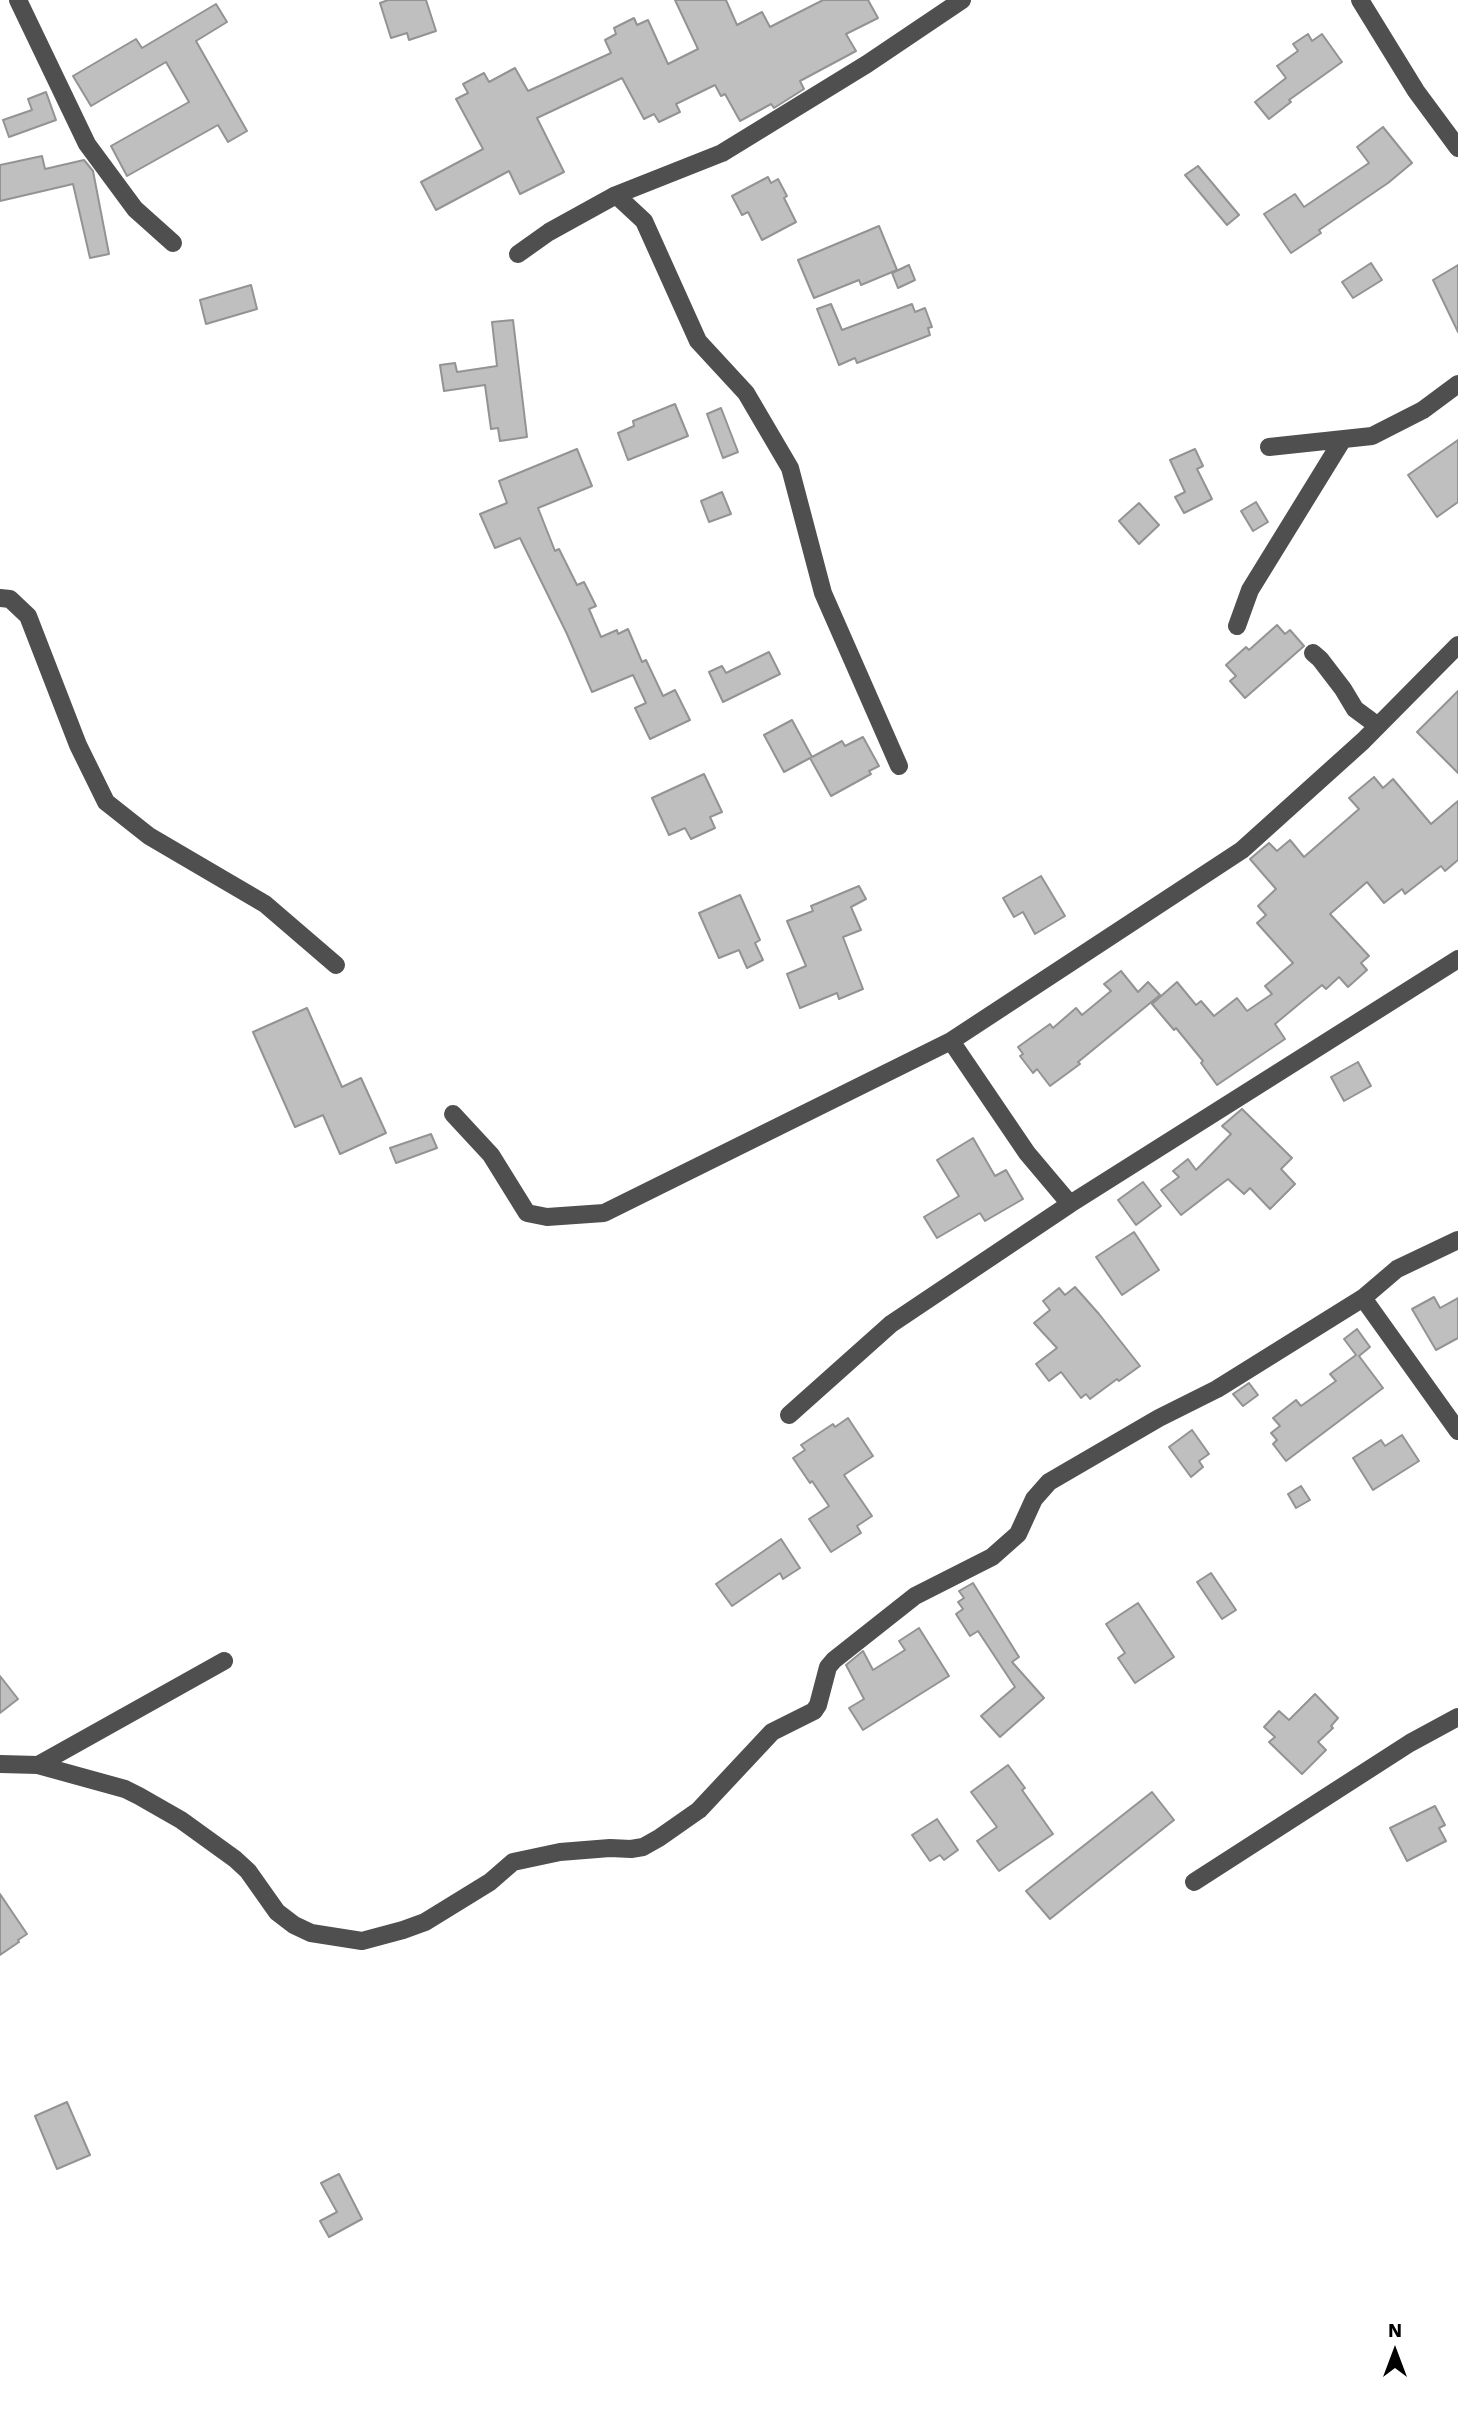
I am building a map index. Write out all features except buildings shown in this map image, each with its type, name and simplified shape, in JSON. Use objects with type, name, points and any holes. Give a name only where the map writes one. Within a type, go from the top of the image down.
[{"type":"street","points":[[18,0],[87,144],[135,209],[173,243]]},
{"type":"street","points":[[519,254],[549,232],[616,195],[722,153],[867,64],[962,0]]},
{"type":"street","points":[[1360,0],[1416,91],[1458,148]]},
{"type":"street","points":[[616,195],[645,221],[698,341],[746,393],[790,468],[823,593],[900,766]]},
{"type":"street","points":[[1269,447],[1372,436],[1423,410],[1458,384]]},
{"type":"street","points":[[1237,626],[1250,590],[1343,439]]},
{"type":"street","points":[[0,598],[10,599],[28,616],[78,745],[106,802],[149,836],[265,904],[336,965]]},
{"type":"street","points":[[453,1114],[491,1155],[527,1213],[547,1217],[604,1213],[951,1041],[1242,850],[1378,726],[1458,645]]},
{"type":"street","points":[[1313,653],[1343,689],[1354,709],[1378,726]]},
{"type":"street","points":[[789,1415],[891,1324],[1070,1203],[1458,959]]},
{"type":"street","points":[[951,1041],[1027,1153],[1070,1203]]},
{"type":"street","points":[[0,1764],[37,1765],[125,1789],[181,1821],[235,1859],[248,1871],[277,1912],[294,1925],[311,1933],[362,1941],[425,1922],[490,1882],[513,1862],[560,1852],[643,1847],[699,1811],[772,1732],[814,1711],[828,1667],[843,1652],[915,1596],[992,1557],[1018,1534],[1034,1499],[1049,1482],[1159,1418],[1217,1390],[1363,1298],[1397,1269],[1458,1240]]},
{"type":"street","points":[[1363,1298],[1458,1431]]},
{"type":"street","points":[[37,1765],[225,1661]]},
{"type":"street","points":[[1194,1882],[1410,1743],[1458,1717]]}]
